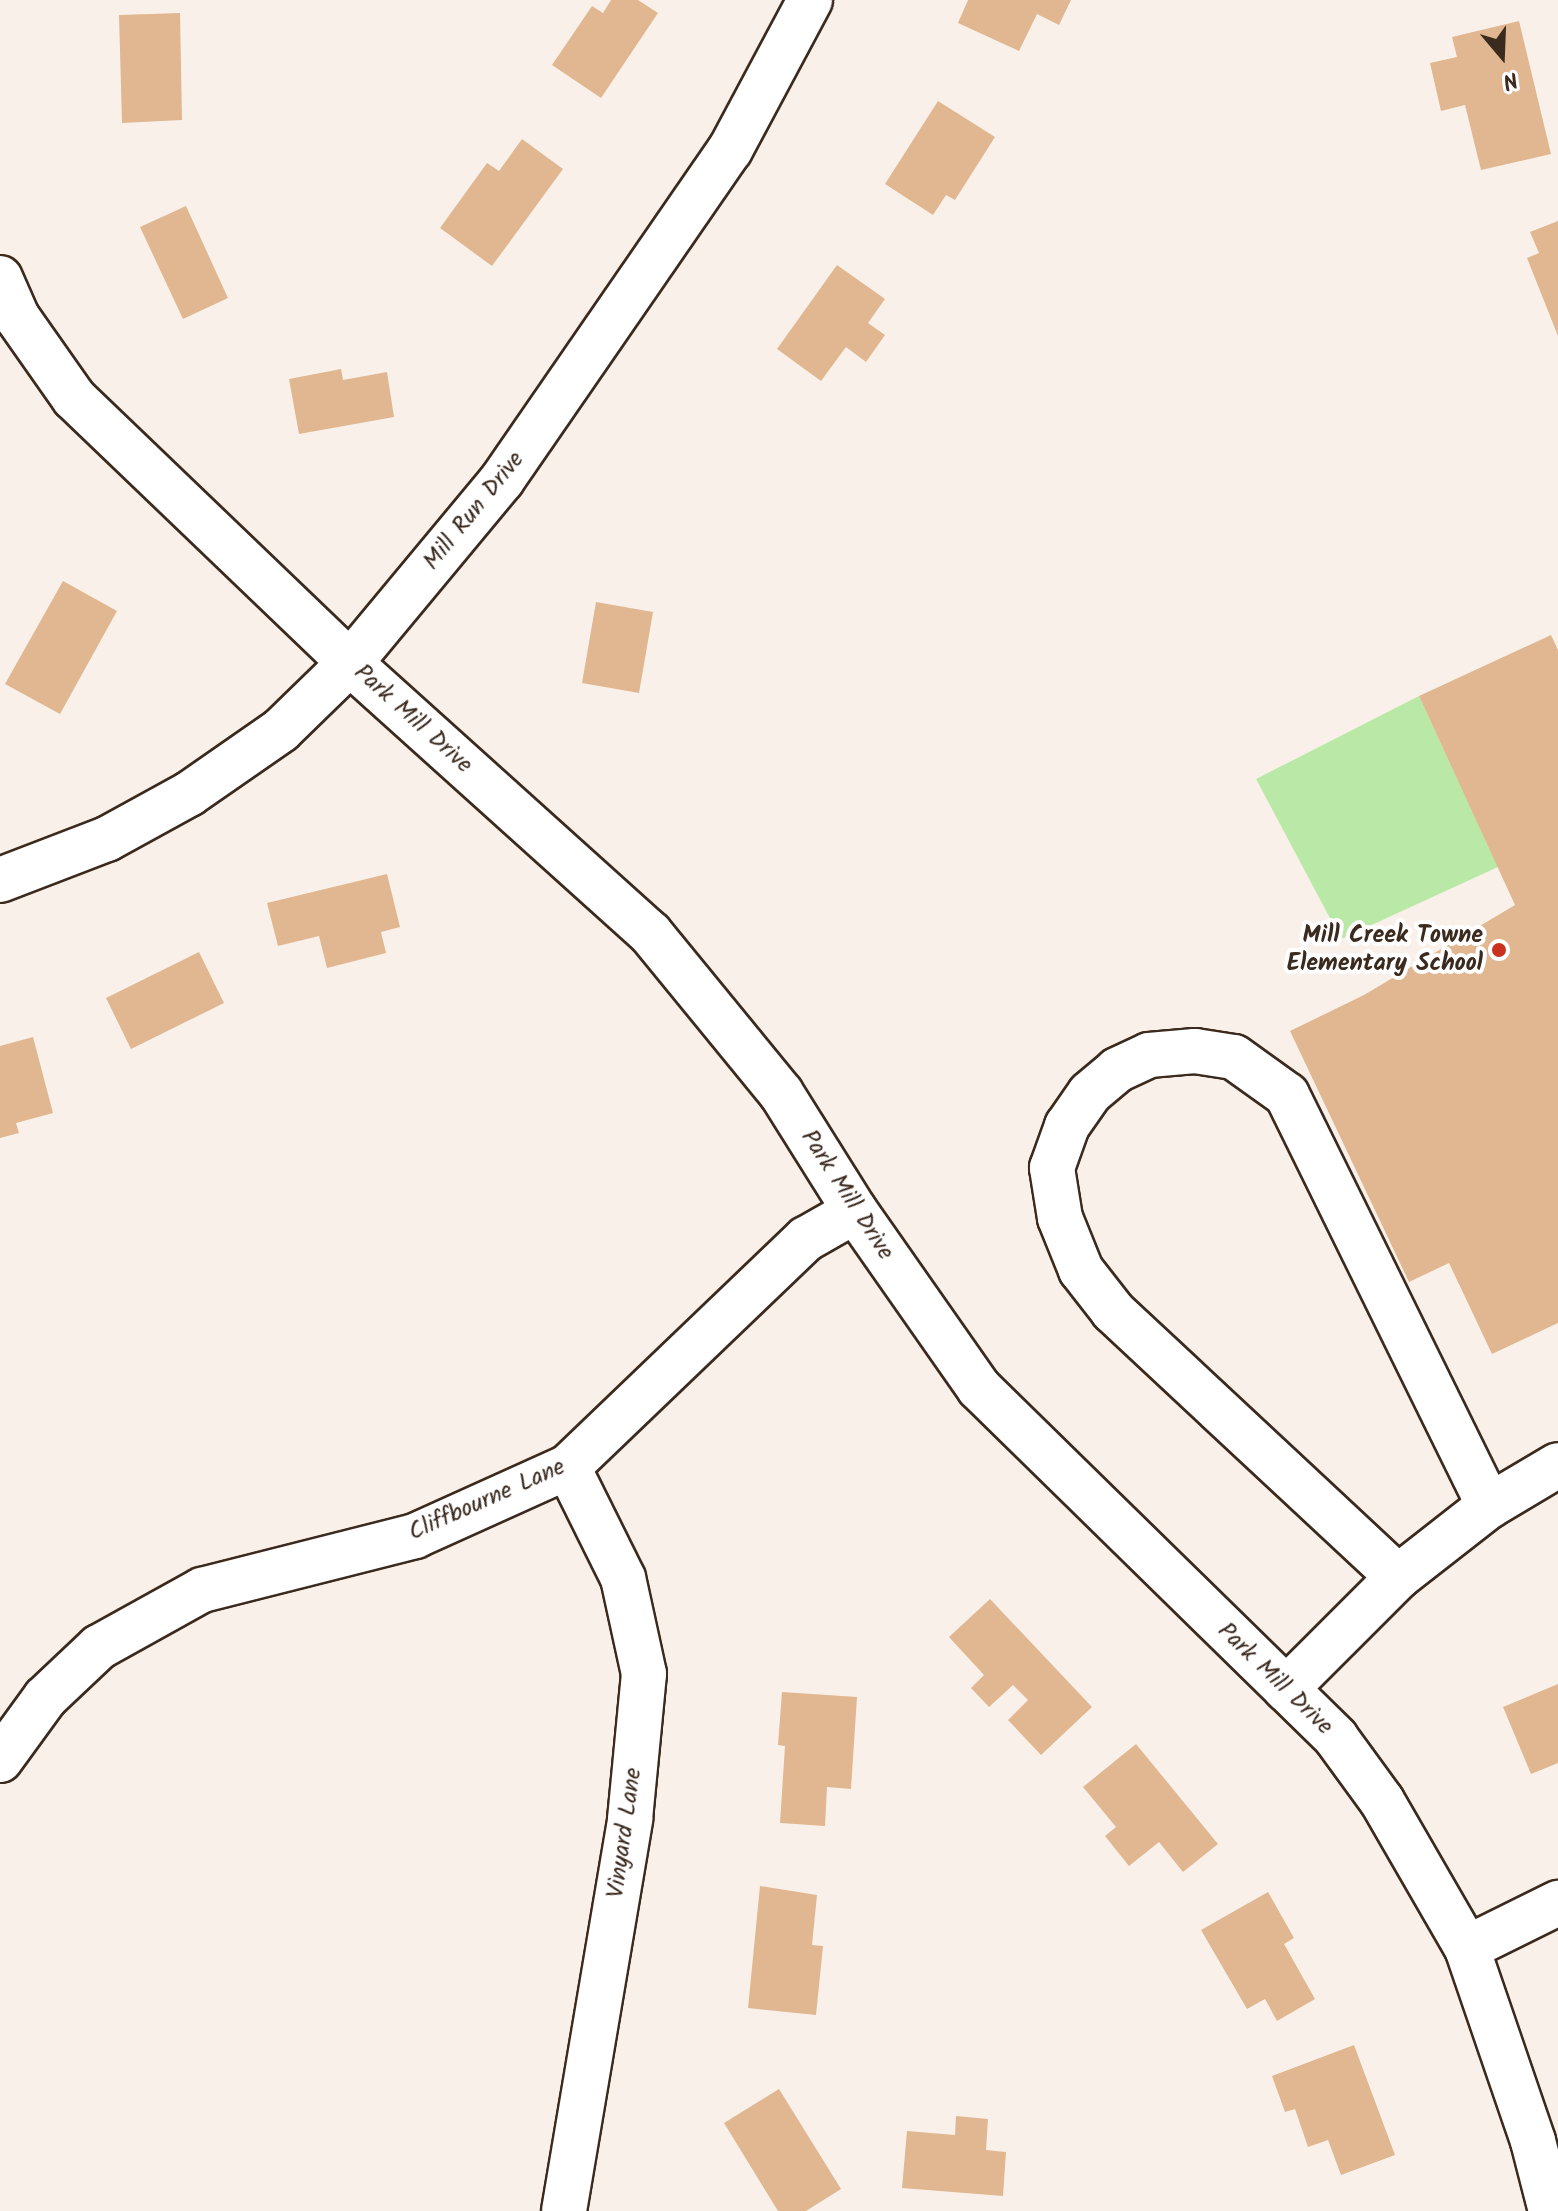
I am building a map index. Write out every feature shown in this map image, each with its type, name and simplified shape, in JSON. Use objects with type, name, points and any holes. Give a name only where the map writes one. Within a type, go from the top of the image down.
[{"type":"street","name":"Mill Run Drive","points":[[0,880],[107,839],[189,794],[281,730],[350,663],[520,455],[730,150],[810,0]]},
{"type":"street","name":"Park Mill Drive","points":[[0,278],[17,317],[74,398],[350,663],[650,933],[781,1093],[855,1211],[979,1388],[1336,1738],[1382,1801],[1467,1948],[1533,2141],[1551,2211]]},
{"type":"street","points":[[1398,1577],[1113,1311],[1081,1270],[1060,1218],[1052,1168],[1067,1126],[1090,1093],[1117,1070],[1149,1055],[1195,1051],[1234,1057],[1287,1095],[1489,1506]]},
{"type":"street","name":"Cliffbourne Lane","points":[[0,1760],[45,1698],[99,1647],[202,1590],[415,1536],[568,1467],[806,1239],[855,1211]]},
{"type":"street","points":[[1286,1689],[1398,1577],[1489,1506],[1558,1465]]},
{"type":"street","name":"Vinyard Lane","points":[[564,2211],[630,1819],[644,1674],[623,1578],[568,1467]]},
{"type":"street","points":[[1467,1948],[1558,1903]]},
{"type":"green space","points":[[1419,696],[1498,867],[1341,939],[1256,779]]},
{"type":"building","points":[[611,0],[638,0],[658,13],[601,98],[552,65],[592,6],[603,13]]},
{"type":"building","points":[[968,0],[1071,0],[1059,25],[1037,14],[1019,51],[958,23]]},
{"type":"building","points":[[180,13],[182,120],[122,123],[119,15]]},
{"type":"building","points":[[1519,21],[1551,154],[1481,170],[1465,105],[1441,111],[1430,63],[1457,57],[1452,37]]},
{"type":"building","points":[[938,101],[995,137],[955,200],[946,195],[933,215],[885,184]]},
{"type":"building","points":[[522,139],[563,169],[492,266],[440,228],[487,163],[499,171]]},
{"type":"building","points":[[186,206],[228,298],[183,319],[140,227]]},
{"type":"building","points":[[1558,221],[1558,336],[1527,258],[1539,253],[1530,232]]},
{"type":"building","points":[[837,265],[885,299],[868,323],[885,335],[866,362],[846,347],[821,381],[777,349]]},
{"type":"building","points":[[341,369],[343,380],[387,372],[394,417],[299,434],[289,379]]},
{"type":"building","points":[[63,581],[117,611],[60,714],[5,684]]},
{"type":"building","points":[[596,602],[653,612],[639,693],[582,683]]},
{"type":"building","name":"Mill Creek Towne Elementary School","points":[[1551,635],[1558,650],[1558,1323],[1492,1354],[1449,1263],[1409,1282],[1290,1031],[1364,995],[1515,905],[1419,696]]},
{"type":"building","points":[[387,874],[400,927],[381,932],[386,953],[327,968],[319,936],[278,946],[267,903]]},
{"type":"building","points":[[199,952],[224,1003],[131,1049],[106,998]]},
{"type":"building","points":[[33,1037],[53,1113],[16,1123],[19,1133],[0,1138],[0,1046]]},
{"type":"building","points":[[990,1599],[1092,1707],[1041,1755],[1008,1720],[1028,1700],[1013,1685],[989,1707],[971,1688],[984,1675],[949,1637]]},
{"type":"building","points":[[1558,1684],[1558,1763],[1531,1774],[1503,1707]]},
{"type":"building","points":[[782,1692],[857,1697],[851,1789],[827,1787],[825,1826],[780,1823],[785,1746],[778,1745]]},
{"type":"building","points":[[1136,1744],[1218,1844],[1183,1872],[1159,1842],[1129,1866],[1105,1836],[1116,1827],[1083,1787]]},
{"type":"building","points":[[760,1886],[817,1895],[812,1945],[823,1946],[816,2015],[748,2008]]},
{"type":"building","points":[[1268,1892],[1294,1938],[1284,1944],[1315,1999],[1277,2021],[1265,1999],[1247,2009],[1201,1930]]},
{"type":"building","points":[[1354,2045],[1395,2155],[1341,2175],[1328,2140],[1308,2147],[1295,2109],[1285,2112],[1272,2076]]},
{"type":"building","points":[[779,2089],[841,2189],[806,2211],[778,2211],[724,2123]]},
{"type":"building","points":[[956,2116],[988,2119],[986,2150],[1006,2152],[1003,2196],[902,2188],[907,2131],[955,2135]]},
{"type":"place","name":"Mill Creek Towne Elementary School","points":[[1499,950]]}]
